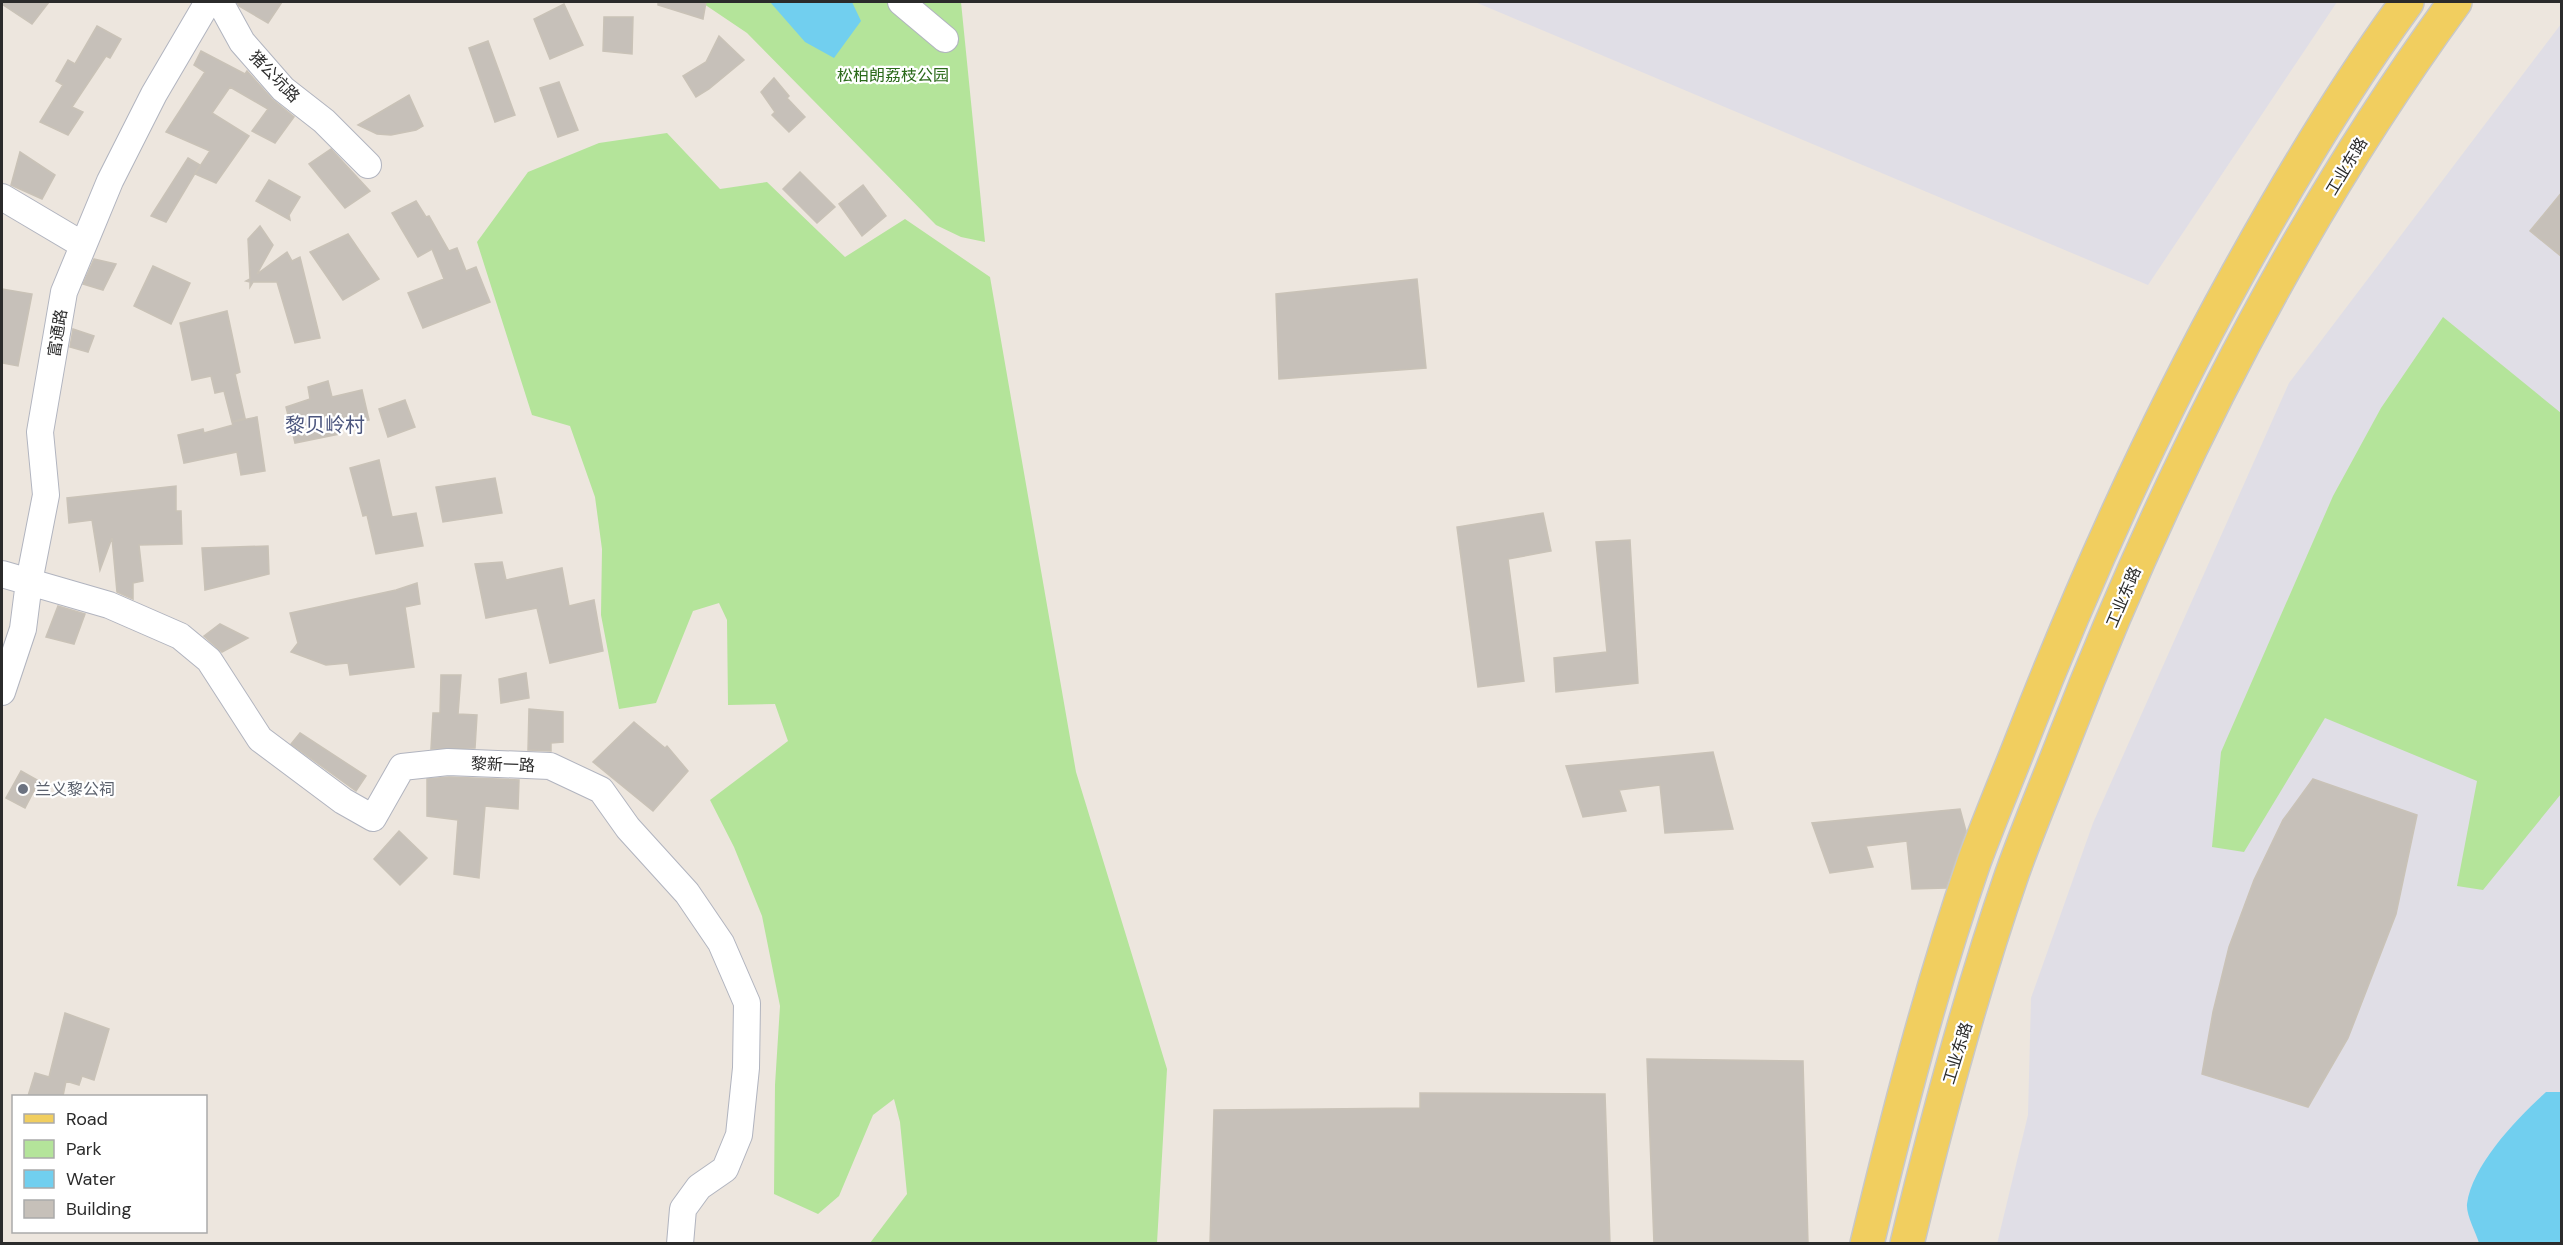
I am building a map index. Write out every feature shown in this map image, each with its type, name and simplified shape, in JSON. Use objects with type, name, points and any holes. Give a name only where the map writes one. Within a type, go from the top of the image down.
[{"type":"main road","points":[[1867,1244],[1903,1092],[1975,861],[2046,677],[2100,549],[2187,368],[2266,221],[2334,109],[2407,2]]},
{"type":"main road","name":"工业东路","points":[[1907,1244],[1942,1102],[2012,874],[2083,691],[2136,565],[2202,426],[2301,241],[2368,130],[2455,2]]},
{"type":"street","name":"富通路","points":[[2,692],[23,629],[29,582],[46,495],[40,432],[64,292],[111,181],[154,94],[208,2]]},
{"type":"street","name":"猪公坑路","points":[[220,2],[242,42],[283,89],[324,122],[368,165]]},
{"type":"street","points":[[901,2],[945,39]]},
{"type":"street","points":[[2,196],[83,245]]},
{"type":"street","points":[[2,574],[29,582]]},
{"type":"street","name":"黎新一路","points":[[29,582],[109,605],[180,636],[208,660],[260,739],[343,801],[373,818],[402,767],[437,763],[550,766],[601,790],[628,828],[687,893],[721,943],[747,1003],[746,1068],[739,1135],[725,1168],[699,1187],[683,1209],[680,1244]]},
{"type":"shaded area","points":[[1475,2],[2337,2],[2148,285]]},
{"type":"shaded area","points":[[2561,24],[2561,1243],[1997,1244],[2028,1115],[2031,998],[2093,823],[2289,383]]},
{"type":"green space","name":"松柏朗荔枝公园","points":[[701,2],[961,2],[985,242],[961,237],[936,225],[747,33]]},
{"type":"green space","points":[[667,133],[720,189],[767,182],[845,257],[905,219],[990,277],[1076,772],[1167,1069],[1157,1243],[870,1243],[907,1194],[900,1122],[894,1099],[873,1115],[839,1196],[818,1214],[774,1194],[775,1085],[780,1006],[762,916],[734,847],[710,800],[788,741],[775,704],[728,705],[727,620],[719,603],[693,611],[656,703],[619,709],[601,615],[602,549],[595,497],[570,426],[532,415],[477,242],[528,172],[599,143]]},
{"type":"green space","points":[[2443,317],[2561,413],[2561,794],[2483,890],[2457,886],[2477,781],[2325,718],[2244,852],[2212,847],[2221,752],[2333,496],[2381,408]]},
{"type":"water","points":[[770,2],[852,2],[861,21],[834,58],[805,42]]},
{"type":"water","points":[[2546,1092],[2561,1092],[2561,1243],[2479,1243],[2467,1208],[2477,1174],[2498,1143]]},
{"type":"building","points":[[2,2],[49,2],[32,24]]},
{"type":"building","points":[[237,2],[282,2],[268,23],[239,6]]},
{"type":"building","points":[[658,2],[706,2],[703,19],[658,5]]},
{"type":"building","points":[[564,4],[583,45],[550,59],[534,19]]},
{"type":"building","points":[[604,17],[633,17],[632,54],[603,51]]},
{"type":"building","points":[[97,26],[121,39],[110,58],[106,56],[72,107],[83,112],[68,135],[40,122],[63,85],[56,81],[68,60],[75,64]]},
{"type":"building","points":[[719,36],[744,60],[696,97],[683,76],[706,62]]},
{"type":"building","points":[[488,41],[515,115],[495,122],[469,48]]},
{"type":"building","points":[[201,51],[245,74],[247,71],[272,99],[294,117],[275,143],[252,131],[268,109],[230,87],[212,113],[249,136],[216,183],[195,174],[210,151],[166,132],[205,72],[194,65]]},
{"type":"building","points":[[774,78],[789,96],[787,98],[805,117],[789,132],[772,115],[775,112],[761,92]]},
{"type":"building","points":[[559,82],[578,130],[558,137],[540,88]]},
{"type":"building","points":[[409,95],[423,126],[416,130],[391,135],[377,134],[358,125]]},
{"type":"building","points":[[331,149],[370,191],[345,208],[309,164]]},
{"type":"building","points":[[20,152],[55,175],[42,199],[11,185]]},
{"type":"building","points":[[188,158],[200,165],[166,222],[151,216]]},
{"type":"building","points":[[800,172],[835,207],[817,223],[783,189]]},
{"type":"building","points":[[269,180],[300,197],[289,215],[290,220],[256,201]]},
{"type":"building","points":[[863,185],[886,216],[862,236],[839,204]]},
{"type":"building","points":[[2562,192],[2562,257],[2530,231]]},
{"type":"building","points":[[416,201],[426,217],[429,216],[449,251],[457,248],[466,271],[476,267],[490,302],[423,328],[408,293],[444,279],[432,249],[418,257],[392,213]]},
{"type":"building","points":[[260,226],[273,245],[257,274],[287,252],[292,261],[300,257],[320,338],[295,343],[277,282],[253,282],[250,287],[250,282],[246,281],[250,279],[248,239]]},
{"type":"building","points":[[348,234],[379,279],[343,300],[310,252]]},
{"type":"building","points":[[94,259],[116,264],[103,290],[83,284]]},
{"type":"building","points":[[153,266],[190,283],[171,324],[134,306]]},
{"type":"building","points":[[1417,279],[1426,368],[1279,379],[1276,294]]},
{"type":"building","points":[[2,289],[32,294],[18,366],[2,363]]},
{"type":"building","points":[[227,311],[240,372],[235,374],[245,418],[232,422],[224,391],[215,393],[211,376],[192,380],[180,323]]},
{"type":"building","points":[[73,329],[94,336],[88,352],[70,347]]},
{"type":"building","points":[[328,381],[332,397],[362,390],[369,420],[338,426],[340,434],[295,443],[286,407],[310,399],[308,387]]},
{"type":"building","points":[[405,400],[415,427],[388,437],[379,409]]},
{"type":"building","points":[[257,417],[265,471],[241,475],[237,452],[184,463],[178,435],[203,429],[204,433],[233,425],[232,422]]},
{"type":"building","points":[[379,460],[392,517],[416,513],[423,546],[376,554],[367,515],[363,516],[350,468]]},
{"type":"building","points":[[495,478],[502,513],[443,522],[436,487]]},
{"type":"building","points":[[176,486],[176,511],[181,511],[182,544],[139,545],[143,581],[133,583],[133,599],[117,592],[112,538],[100,570],[92,520],[69,523],[67,498]]},
{"type":"building","points":[[1543,513],[1551,551],[1508,559],[1524,681],[1478,687],[1457,527]]},
{"type":"building","points":[[1630,540],[1638,683],[1556,692],[1554,658],[1607,652],[1596,542]]},
{"type":"building","points":[[268,546],[269,574],[205,590],[202,548]]},
{"type":"building","points":[[502,562],[506,580],[562,568],[569,606],[594,600],[603,651],[550,663],[537,608],[486,618],[475,564]]},
{"type":"building","points":[[417,583],[420,604],[405,607],[414,667],[350,675],[348,663],[326,665],[291,652],[298,643],[290,613],[396,590]]},
{"type":"building","points":[[58,606],[85,614],[74,644],[46,637]]},
{"type":"building","points":[[220,624],[248,638],[222,652],[204,636]]},
{"type":"building","points":[[526,673],[529,698],[501,703],[499,679]]},
{"type":"building","points":[[441,675],[461,675],[458,714],[477,715],[475,748],[431,749],[433,713],[440,713]]},
{"type":"building","points":[[529,709],[563,712],[563,742],[551,743],[551,751],[528,750]]},
{"type":"building","points":[[634,722],[665,748],[667,746],[688,771],[653,811],[593,762]]},
{"type":"building","points":[[300,733],[366,776],[356,791],[291,744]]},
{"type":"building","points":[[1713,752],[1733,829],[1665,833],[1660,785],[1619,790],[1626,811],[1583,817],[1566,766]]},
{"type":"building","name":"兰义黎公祠","points":[[21,771],[39,781],[25,808],[6,798]]},
{"type":"building","points":[[449,777],[519,780],[518,809],[485,806],[479,878],[454,874],[458,820],[427,816],[427,779]]},
{"type":"building","points":[[2313,779],[2417,815],[2396,914],[2348,1038],[2308,1107],[2202,1074],[2213,1012],[2229,947],[2254,880],[2283,820]]},
{"type":"building","points":[[1960,809],[1966,831],[1946,888],[1912,889],[1907,841],[1866,846],[1873,867],[1830,873],[1812,823]]},
{"type":"building","points":[[399,831],[427,858],[400,885],[374,859]]},
{"type":"building","points":[[65,1013],[109,1029],[94,1080],[82,1076],[79,1085],[66,1081],[63,1095],[28,1095],[35,1073],[49,1077]]},
{"type":"building","points":[[1647,1059],[1803,1061],[1808,1244],[1654,1244]]},
{"type":"building","points":[[1420,1093],[1605,1094],[1610,1244],[1210,1244],[1214,1110],[1420,1108]]},
{"type":"place","name":"兰义黎公祠","points":[[23,789]]},
{"type":"district","name":"黎贝岭村","points":[[325,425]]}]
